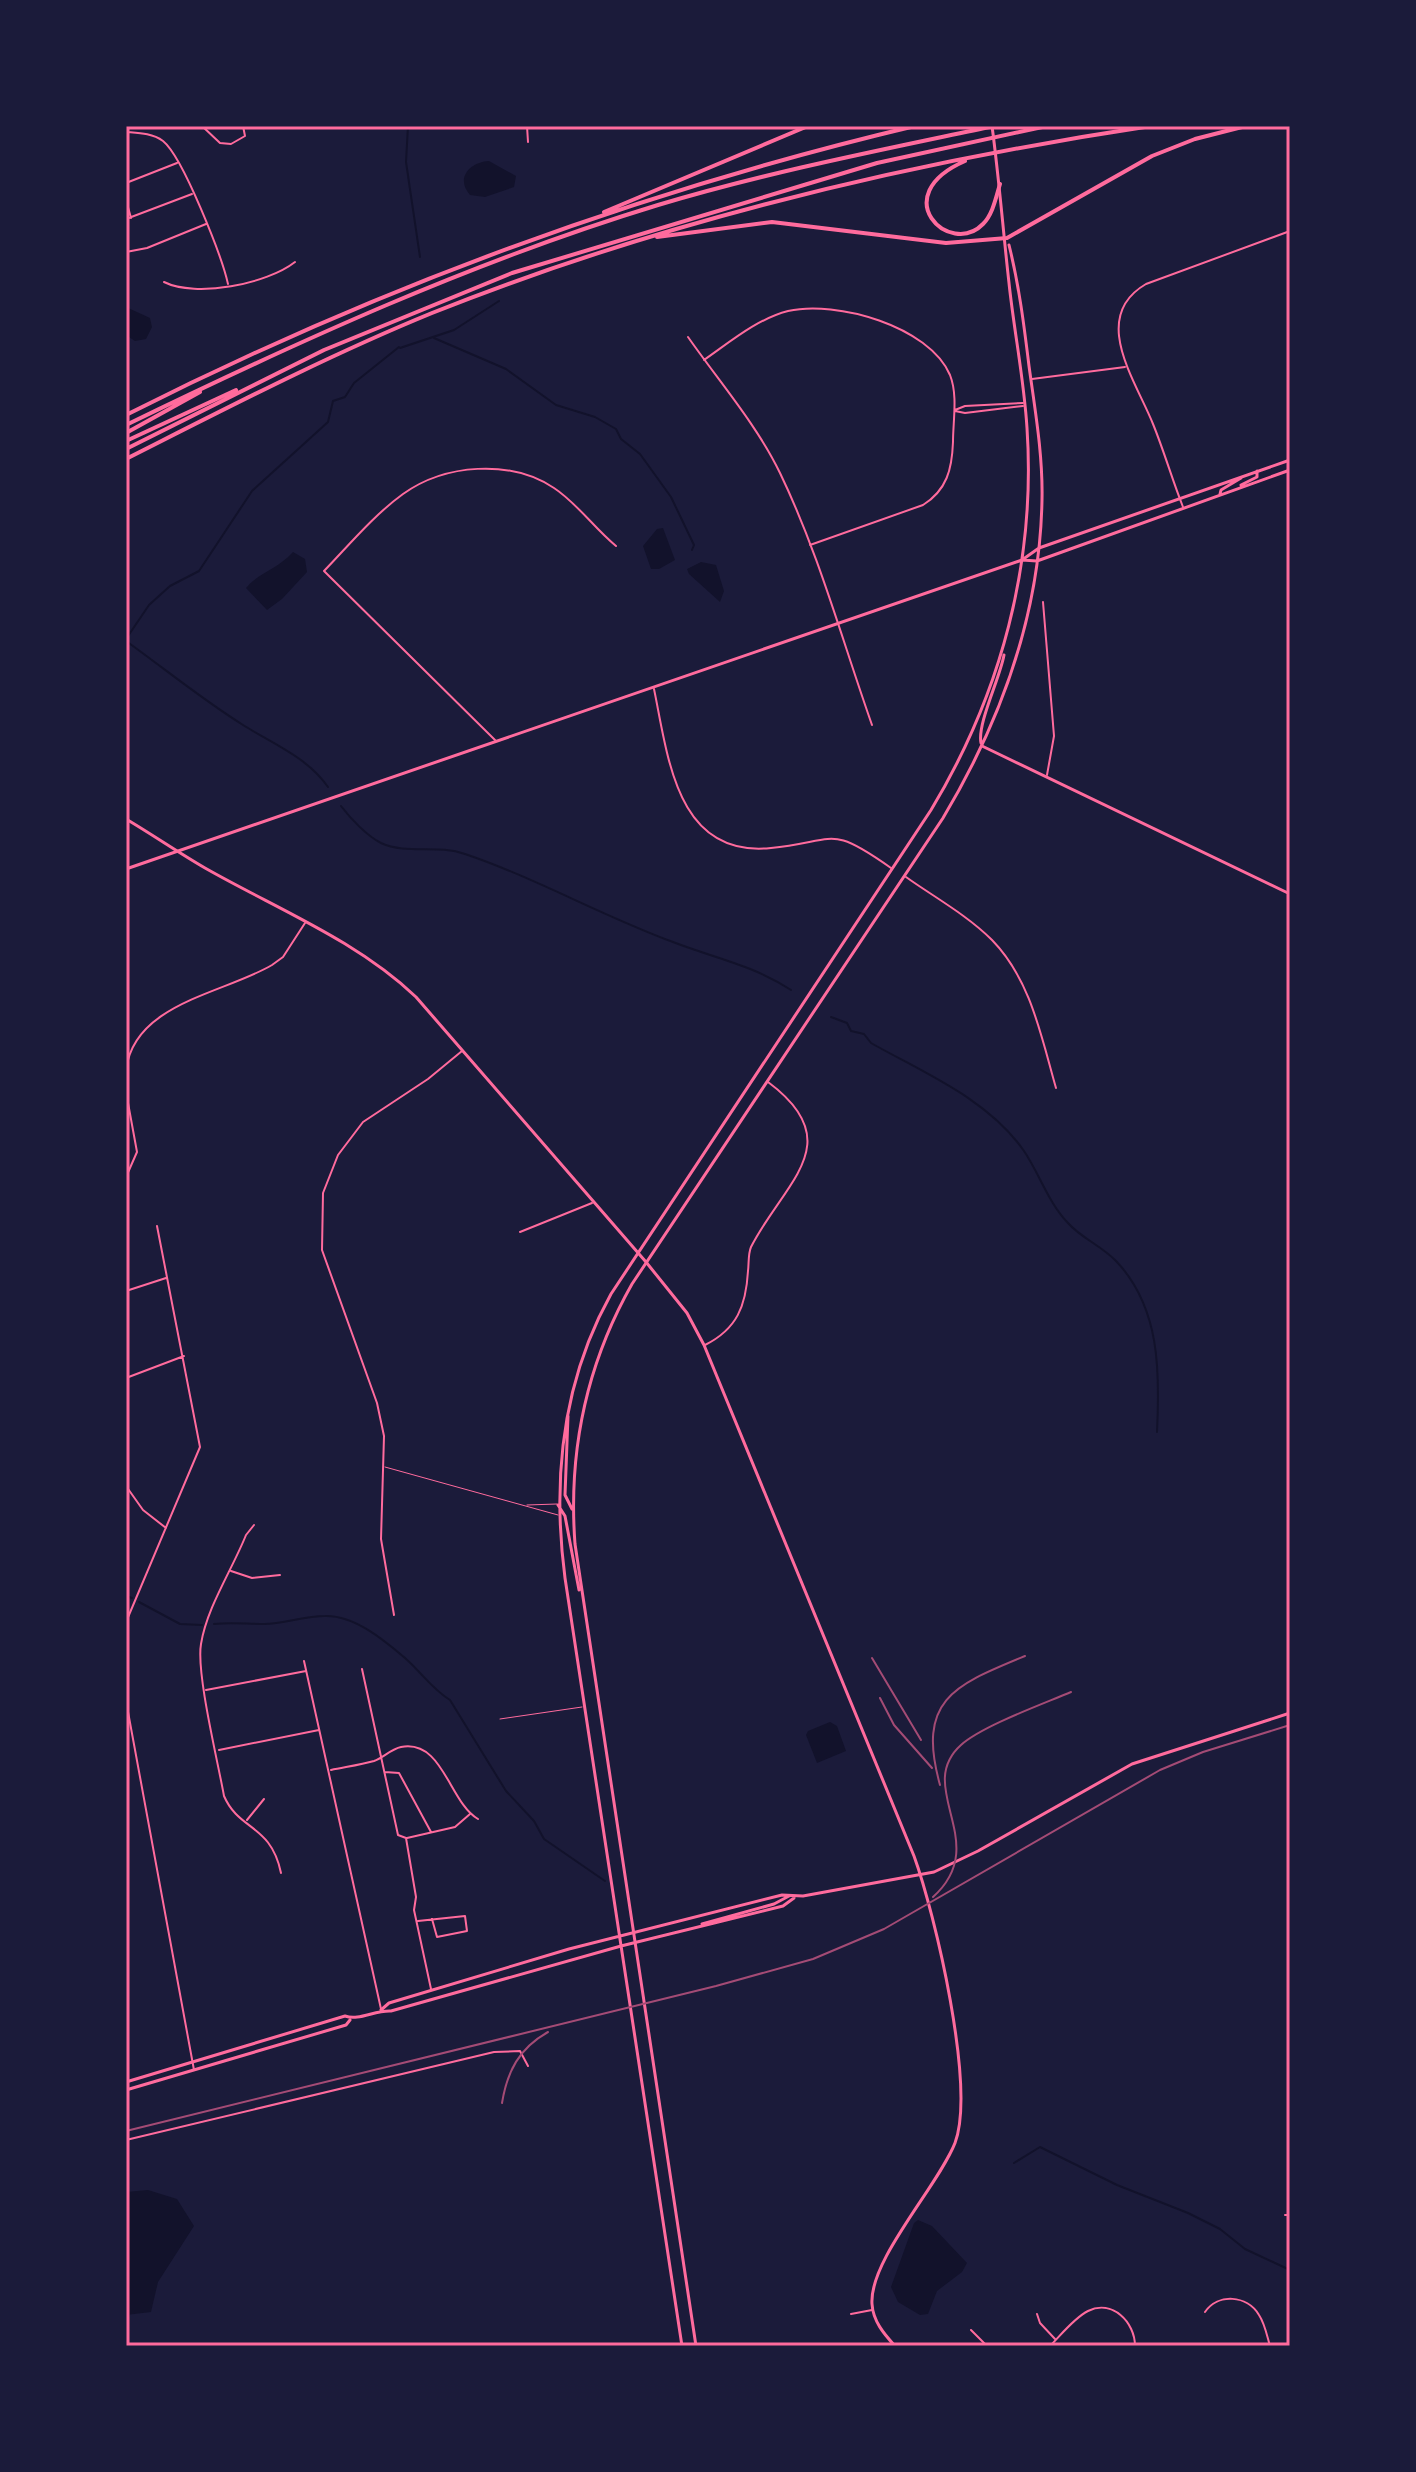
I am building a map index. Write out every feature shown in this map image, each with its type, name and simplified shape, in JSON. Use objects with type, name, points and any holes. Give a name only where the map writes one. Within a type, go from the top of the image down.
[{"type":"highway","points":[[126,415],[358,307],[585,221],[808,126]]},
{"type":"highway","points":[[585,221],[733,174],[915,126]]},
{"type":"highway","points":[[126,425],[234,373],[442,282],[621,217],[793,168],[993,126]]},
{"type":"highway","points":[[126,441],[404,315],[563,256],[902,156],[1047,126]]},
{"type":"highway","points":[[126,459],[303,370],[394,329],[501,287],[639,240],[798,196],[974,157],[1151,126]]},
{"type":"highway","points":[[639,240],[772,222],[946,243],[1007,238],[1152,156],[1195,139],[1246,126]]},
{"type":"highway","points":[[974,157],[947,169],[932,182],[927,206],[937,224],[956,234],[979,227],[991,212],[1000,184]]},
{"type":"highway","points":[[126,433],[234,373]]},
{"type":"highway","points":[[126,449],[257,382]]},
{"type":"main road","points":[[982,746],[981,730],[998,682],[1022,560],[1029,480],[1025,404],[993,126]]},
{"type":"main road","points":[[696,2346],[583,1605],[572,1509],[578,1433],[591,1376],[616,1314],[646,1262],[953,801],[982,746],[1015,661],[1039,548],[1041,461],[1017,280],[1007,238]]},
{"type":"main road","points":[[126,869],[838,625],[1022,560],[1039,548],[1290,460]]},
{"type":"main road","points":[[1022,560],[1037,561],[1290,470]]},
{"type":"main road","points":[[1239,488],[1257,477],[1257,471]]},
{"type":"main road","points":[[1220,494],[1221,490],[1247,474]]},
{"type":"main road","points":[[682,2346],[584,1706],[558,1515],[568,1409],[595,1325],[636,1251],[941,794],[967,744],[1006,639]]},
{"type":"main road","points":[[982,746],[1290,894]]},
{"type":"main road","points":[[126,819],[393,975],[646,1262],[687,1313],[704,1345],[921,1876],[955,2032],[961,2091],[960,2123],[953,2148],[881,2270],[872,2295],[872,2310],[895,2346]]},
{"type":"main road","points":[[568,1409],[564,1490],[567,1505],[572,1509]]},
{"type":"main road","points":[[558,1504],[565,1516],[583,1605]]},
{"type":"main road","points":[[381,2010],[389,2003],[634,1932],[789,1896],[921,1876],[978,1851],[1132,1764],[1290,1713]]},
{"type":"main road","points":[[697,1927],[732,1913],[774,1904],[789,1896]]},
{"type":"main road","points":[[126,2082],[345,2016],[351,2018],[381,2010],[391,2011],[635,1942],[783,1906],[796,1897]]},
{"type":"main road","points":[[126,2090],[346,2025],[351,2018]]},
{"type":"street","points":[[141,133],[142,126]]},
{"type":"street","points":[[202,126],[220,143],[231,144],[245,136],[243,126]]},
{"type":"street","points":[[296,126],[305,129],[310,126]]},
{"type":"street","points":[[527,126],[528,142]]},
{"type":"street","points":[[126,132],[162,140],[177,163],[220,252],[228,284]]},
{"type":"street","points":[[126,183],[177,163]]},
{"type":"street","points":[[126,219],[192,194]]},
{"type":"street","points":[[126,200],[131,218]]},
{"type":"street","points":[[126,252],[147,248],[206,224]]},
{"type":"street","points":[[1183,509],[1151,419],[1120,352],[1118,325],[1126,304],[1137,290],[1290,231]]},
{"type":"street","points":[[164,282],[182,290],[243,285],[295,262]]},
{"type":"street","points":[[704,360],[776,315],[802,309],[841,310],[904,332],[933,352],[951,377],[951,471],[938,494],[923,505],[810,545]]},
{"type":"street","points":[[688,337],[776,467],[829,590],[872,725]]},
{"type":"street","points":[[1031,379],[1127,366]]},
{"type":"street","points":[[953,410],[1017,401],[1025,404]]},
{"type":"street","points":[[953,410],[965,413],[1016,409],[1025,404]]},
{"type":"street","points":[[497,742],[324,571],[409,490],[442,476],[487,468],[516,471],[545,482],[565,496],[616,546]]},
{"type":"street","points":[[1043,602],[1054,745],[1047,776]]},
{"type":"street","points":[[653,688],[675,787],[692,816],[711,834],[734,845],[758,849],[819,837],[839,838],[862,847],[892,869]]},
{"type":"street","points":[[905,876],[967,919],[992,940],[1012,965],[1028,995],[1056,1088]]},
{"type":"street","points":[[126,1070],[127,1060],[138,1038],[156,1019],[272,965],[283,957],[305,922]]},
{"type":"street","points":[[394,1615],[381,1539],[385,1467],[377,1403],[322,1250],[323,1193],[338,1155],[363,1122],[428,1079],[462,1051]]},
{"type":"street","points":[[704,1345],[729,1330],[741,1315],[747,1293],[749,1250],[806,1158],[808,1132],[802,1113],[768,1081]]},
{"type":"street","points":[[126,1092],[137,1152],[126,1177]]},
{"type":"street","points":[[520,1232],[593,1202]]},
{"type":"street","points":[[126,1622],[200,1447],[157,1226]]},
{"type":"street","points":[[126,1291],[167,1278]]},
{"type":"street","points":[[126,1378],[184,1356]]},
{"type":"street","points":[[126,1486],[143,1510],[166,1528]]},
{"type":"street","points":[[254,1525],[246,1535],[201,1641],[200,1665],[224,1796],[232,1811],[270,1842],[281,1873]]},
{"type":"street","points":[[231,1571],[252,1578],[280,1575]]},
{"type":"street","points":[[304,1661],[381,2010]]},
{"type":"street","points":[[362,1669],[397,1832],[406,1838],[455,1827],[470,1814]]},
{"type":"street","points":[[206,1690],[307,1671]]},
{"type":"street","points":[[126,1701],[194,2070]]},
{"type":"street","points":[[217,1751],[320,1730]]},
{"type":"street","points":[[329,1771],[381,1758],[402,1747],[425,1751],[434,1758],[470,1814],[478,1819]]},
{"type":"street","points":[[384,1772],[399,1773],[431,1832]]},
{"type":"street","points":[[247,1821],[264,1799]]},
{"type":"street","points":[[406,1838],[416,1922],[432,1990]]},
{"type":"street","points":[[416,1922],[432,1919],[465,1916],[467,1931],[437,1937],[432,1919]]},
{"type":"street","points":[[126,2140],[494,2052],[520,2051],[528,2066]]},
{"type":"street","points":[[1285,2215],[1290,2215]]},
{"type":"street","points":[[1205,2312],[1211,2304],[1224,2299],[1247,2303],[1260,2317],[1270,2346]]},
{"type":"street","points":[[1050,2346],[1083,2314],[1103,2308],[1129,2322],[1135,2346]]},
{"type":"street","points":[[851,2314],[872,2310]]},
{"type":"street","points":[[1037,2314],[1040,2323],[1056,2340]]},
{"type":"street","points":[[971,2330],[987,2346]]},
{"type":"lane","points":[[385,1467],[558,1515]]},
{"type":"lane","points":[[525,1506],[558,1504]]},
{"type":"lane","points":[[500,1719],[584,1706]]},
{"type":"shaded area","points":[[489,161],[516,176],[514,187],[485,197],[470,195],[464,177],[476,164]]},
{"type":"shaded area","points":[[126,307],[150,318],[152,327],[146,339],[135,341],[126,335]]},
{"type":"shaded area","points":[[663,528],[675,560],[659,569],[651,569],[643,546],[657,529]]},
{"type":"shaded area","points":[[293,552],[305,559],[307,572],[267,610],[246,588]]},
{"type":"shaded area","points":[[701,562],[716,565],[724,591],[720,602],[689,574],[687,569]]},
{"type":"shaded area","points":[[830,1722],[837,1726],[846,1751],[817,1763],[806,1735],[808,1731]]},
{"type":"shaded area","points":[[148,2190],[177,2199],[194,2226],[158,2282],[151,2312],[126,2315],[126,2192]]},
{"type":"shaded area","points":[[918,2220],[932,2226],[967,2263],[962,2272],[937,2291],[928,2314],[920,2315],[898,2302],[891,2287],[914,2223]]},
{"type":"waterway","points":[[408,126],[406,162],[420,257]]},
{"type":"waterway","points":[[400,348],[454,330],[499,301]]},
{"type":"waterway","points":[[434,338],[506,369],[556,405],[595,417],[616,429],[621,439],[640,454],[671,497],[694,545],[692,550]]},
{"type":"waterway","points":[[126,639],[149,605],[170,586],[199,571],[252,491],[328,422],[333,401],[345,397],[354,383],[399,347]]},
{"type":"waterway","points":[[126,641],[228,715],[300,759],[328,787]]},
{"type":"waterway","points":[[341,806],[359,826],[381,843],[391,847],[465,854],[647,932],[748,968],[791,990]]},
{"type":"waterway","points":[[831,1017],[847,1023],[851,1031],[864,1034],[871,1043],[954,1089],[992,1116],[1024,1151],[1061,1215],[1116,1261],[1131,1279],[1149,1319],[1154,1341],[1158,1386],[1157,1432]]},
{"type":"waterway","points":[[126,1596],[132,1598]]},
{"type":"waterway","points":[[139,1602],[180,1624],[202,1625]]},
{"type":"waterway","points":[[214,1624],[272,1624],[325,1616],[347,1620],[368,1630],[405,1658],[450,1700],[506,1791],[534,1821],[544,1839],[605,1881]]},
{"type":"waterway","points":[[1014,2163],[1040,2147],[1117,2185],[1188,2213],[1220,2229],[1245,2249],[1290,2270]]},
{"type":"waterway","points":[[127,2324],[129,2313]]},
{"type":"railway","points":[[940,1785],[933,1733],[938,1714],[947,1699],[979,1676],[1025,1656]]},
{"type":"railway","points":[[872,1658],[921,1740]]},
{"type":"railway","points":[[933,1897],[949,1877],[956,1857],[956,1837],[945,1779],[948,1762],[961,1745],[983,1730],[1071,1692]]},
{"type":"railway","points":[[880,1698],[894,1725],[932,1768]]},
{"type":"railway","points":[[126,2131],[716,1986],[813,1959],[884,1929],[1160,1770],[1203,1752],[1290,1725]]},
{"type":"railway","points":[[502,2103],[516,2062],[529,2045],[548,2032]]}]
